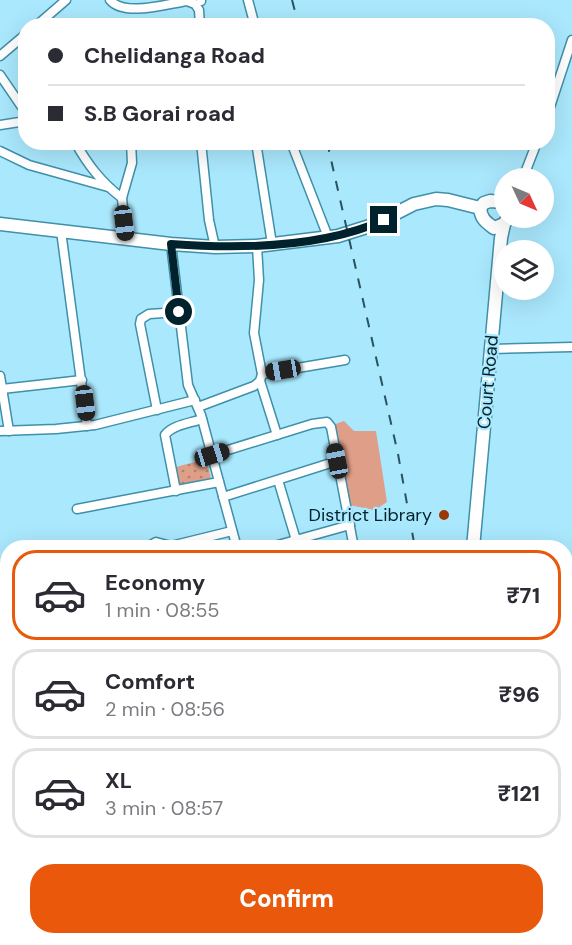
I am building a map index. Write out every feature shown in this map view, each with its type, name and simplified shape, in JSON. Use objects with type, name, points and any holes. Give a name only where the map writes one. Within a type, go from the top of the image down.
[{"type":"street","points":[[45,18],[66,0]]},
{"type":"street","points":[[110,0],[124,9],[148,3],[201,1],[200,18]]},
{"type":"street","points":[[248,0],[253,18]]},
{"type":"street","points":[[555,92],[572,40]]},
{"type":"street","points":[[0,56],[18,41]]},
{"type":"street","points":[[0,75],[18,101]]},
{"type":"street","points":[[0,125],[18,122]]},
{"type":"street","points":[[80,150],[90,168],[122,198]]},
{"type":"street","points":[[126,239],[122,198],[132,163],[131,150]]},
{"type":"street","points":[[202,150],[214,248]]},
{"type":"street","points":[[257,150],[272,244]]},
{"type":"street","points":[[294,150],[328,237]]},
{"type":"street","points":[[527,168],[534,150]]},
{"type":"street","points":[[0,151],[29,165],[108,187]]},
{"type":"street","points":[[0,224],[214,248],[257,246],[328,237],[372,225],[404,208],[425,201],[448,200],[480,208]]},
{"type":"street","points":[[494,201],[484,202],[480,208],[480,215],[494,228]]},
{"type":"street","name":"Court Road","points":[[474,540],[490,349],[505,228]]},
{"type":"street","points":[[60,231],[87,426]]},
{"type":"street","points":[[171,244],[188,385],[202,419],[235,540]]},
{"type":"street","points":[[257,246],[259,280],[254,333],[261,377],[277,435]]},
{"type":"street","points":[[157,410],[140,324],[144,316],[179,312]]},
{"type":"street","points":[[490,349],[572,347]]},
{"type":"street","points":[[0,376],[4,431],[87,426],[157,410],[197,404],[254,386],[261,377],[345,360]]},
{"type":"street","points":[[2,390],[82,380]]},
{"type":"street","points":[[176,490],[165,435],[167,431],[202,419]]},
{"type":"street","points":[[212,455],[312,424],[327,422],[331,427],[353,540]]},
{"type":"street","points":[[224,497],[337,461]]},
{"type":"street","points":[[278,480],[296,540],[350,525]]},
{"type":"street","points":[[78,509],[219,482]]},
{"type":"street","points":[[198,540],[232,531]]},
{"type":"shaded area","points":[[344,421],[354,431],[376,431],[387,502],[375,510],[349,505],[333,425]]},
{"type":"shaded area","points":[[206,459],[212,482],[179,490],[176,467]]},
{"type":"railway","points":[[292,0],[297,18]]},
{"type":"railway","points":[[329,150],[398,454],[414,540]]},
{"type":"place","name":"District Library","points":[[444,515]]},
{"type":"route","points":[[179,312],[171,244],[214,248],[257,246],[338,236],[384,220]]}]
